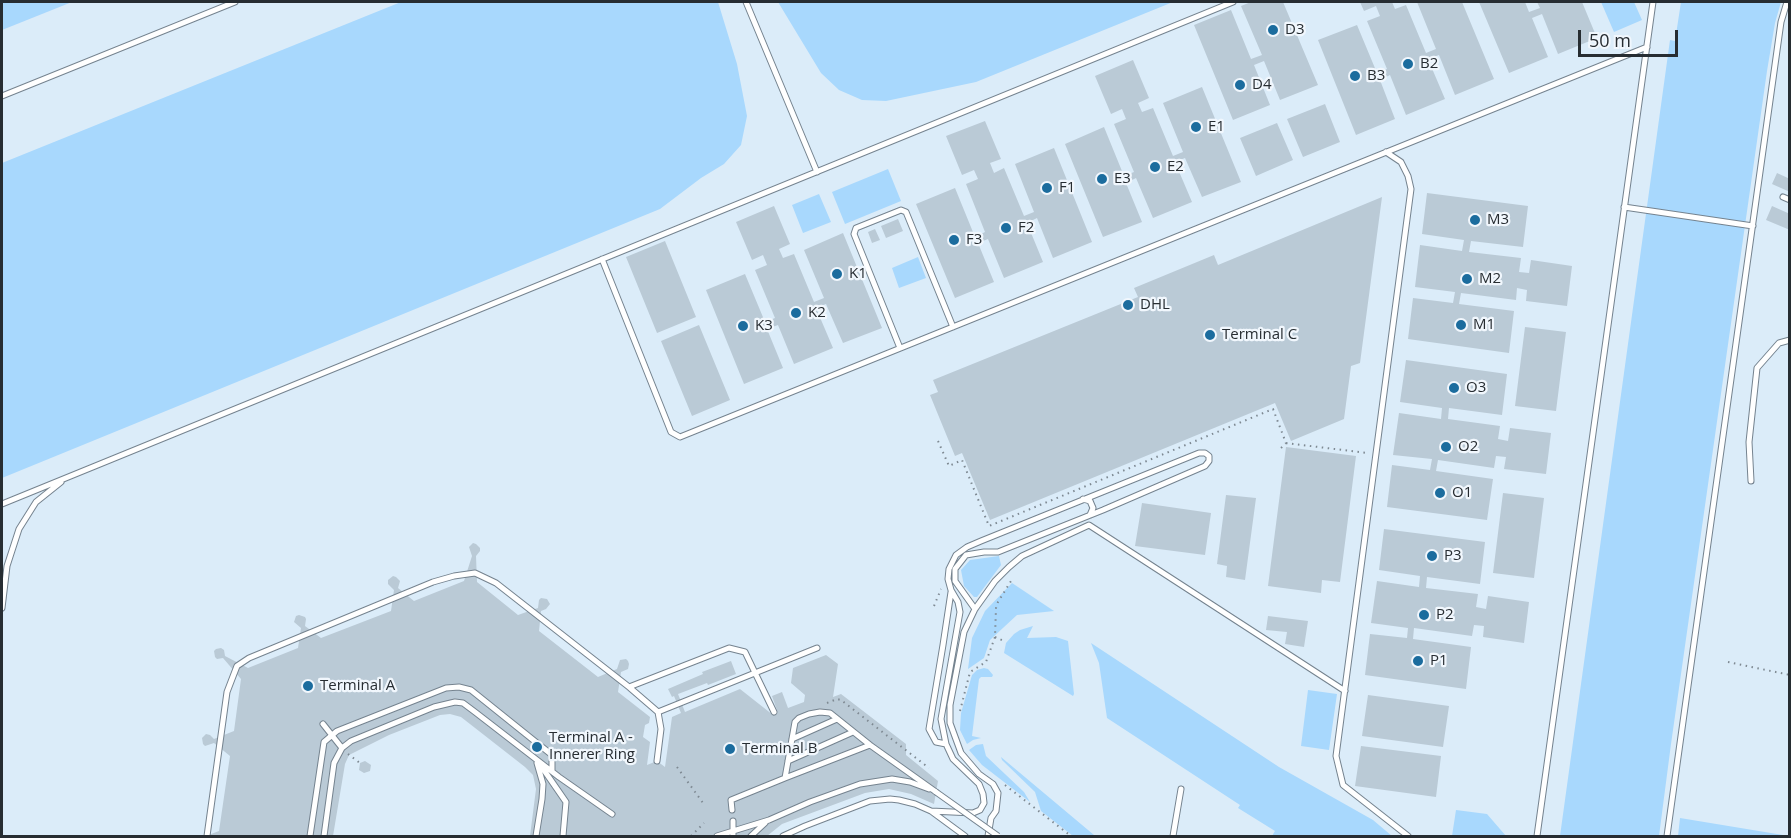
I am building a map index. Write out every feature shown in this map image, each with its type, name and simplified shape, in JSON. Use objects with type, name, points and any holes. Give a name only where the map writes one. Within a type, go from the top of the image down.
[{"type":"lane","points":[[2,96],[235,2]]},
{"type":"lane","points":[[746,2],[817,172]]},
{"type":"lane","points":[[2,504],[1233,2]]},
{"type":"lane","points":[[1537,837],[1653,2]]},
{"type":"lane","points":[[1667,837],[1781,22],[1787,2]]},
{"type":"lane","points":[[602,260],[672,432],[680,437],[1647,47]]},
{"type":"lane","points":[[1386,152],[1401,162],[1411,189],[1336,756],[1343,785],[1408,837]]},
{"type":"lane","points":[[1624,207],[1753,226]]},
{"type":"lane","points":[[900,348],[854,234],[856,228],[892,213],[901,210],[906,212],[953,327]]},
{"type":"lane","points":[[1751,481],[1749,442],[1757,368],[1779,343],[1790,340]]},
{"type":"lane","points":[[783,837],[870,801],[899,800],[931,811],[973,813],[981,810],[984,803],[979,784],[953,759],[946,744],[941,719],[960,612],[948,579],[949,569],[956,555],[967,547],[1199,453],[1209,456],[1209,461],[1205,466],[1090,515],[998,552],[966,555],[955,569],[955,581],[975,609]]},
{"type":"lane","points":[[2,608],[7,566],[25,517],[36,502],[69,476]]},
{"type":"lane","points":[[1083,499],[1090,501],[1093,508],[1090,515]]},
{"type":"lane","points":[[988,837],[991,818],[996,812],[998,793],[993,784],[979,774],[961,753],[950,723],[950,705],[964,632],[975,609],[995,581],[1009,567],[1022,556],[1089,525],[1345,691]]},
{"type":"lane","points":[[207,837],[227,692],[237,666],[249,658],[433,582],[454,576],[475,573],[496,583],[629,687],[657,712],[661,729],[657,761]]},
{"type":"lane","points":[[946,744],[936,742],[928,729],[944,645],[951,590]]},
{"type":"lane","points":[[629,687],[729,648],[745,652],[774,712]]},
{"type":"lane","points":[[657,712],[817,648]]},
{"type":"lane","points":[[310,837],[324,742],[337,731],[446,688],[459,687],[471,690],[480,697],[552,755],[552,771]]},
{"type":"lane","points":[[324,837],[334,764],[342,748],[351,741],[434,707],[455,702],[463,703],[612,814]]},
{"type":"lane","points":[[785,778],[795,722],[799,718],[820,712],[830,713],[870,745],[998,837]]},
{"type":"lane","points":[[792,739],[837,718]]},
{"type":"lane","points":[[323,724],[342,748]]},
{"type":"lane","points":[[788,761],[854,732]]},
{"type":"lane","points":[[732,810],[731,800],[870,745]]},
{"type":"lane","points":[[536,758],[543,784],[536,837]]},
{"type":"lane","points":[[536,758],[566,802],[563,837]]},
{"type":"lane","points":[[717,837],[769,820],[830,794],[877,780],[892,779],[910,782],[936,792]]},
{"type":"lane","points":[[1173,837],[1181,789]]},
{"type":"lane","points":[[931,811],[965,837]]},
{"type":"lane","points":[[751,837],[769,820]]},
{"type":"lane","points":[[733,821],[734,833]]},
{"type":"path","points":[[938,441],[949,466],[962,460],[989,525],[1273,409],[1286,443]]},
{"type":"path","points":[[1278,450],[1286,443],[1376,455]]},
{"type":"path","points":[[958,720],[970,672],[986,662],[995,637],[996,608],[1011,581],[1014,582]]},
{"type":"path","points":[[995,637],[1004,641]]},
{"type":"path","points":[[1728,662],[1790,675]]},
{"type":"path","points":[[820,706],[837,699],[840,700],[929,768]]},
{"type":"path","points":[[349,755],[360,763]]},
{"type":"path","points":[[677,767],[703,803]]},
{"type":"path","points":[[1005,784],[1071,837]]},
{"type":"path","points":[[691,837],[704,823]]},
{"type":"shaded area","points":[[2,2],[72,2],[2,30]]},
{"type":"shaded area","points":[[401,2],[718,2],[737,64],[747,116],[741,145],[724,164],[660,209],[2,478],[2,163]]},
{"type":"shaded area","points":[[778,2],[1173,2],[976,82],[886,101],[862,100],[839,90],[821,73]]},
{"type":"shaded area","points":[[1601,2],[1634,2],[1642,20],[1614,32]]},
{"type":"shaded area","points":[[1681,2],[1781,2],[1767,71],[1659,836],[1560,836],[1670,40],[1675,41]]},
{"type":"shaded area","points":[[888,169],[901,201],[845,224],[832,192]]},
{"type":"shaded area","points":[[819,194],[831,222],[803,233],[792,205]]},
{"type":"shaded area","points":[[918,257],[926,278],[899,288],[892,268]]},
{"type":"shaded area","points":[[999,556],[1001,565],[977,597],[974,597],[964,586],[961,570],[970,560]]},
{"type":"shaded area","points":[[1012,583],[1054,611],[1017,615],[990,640],[984,658],[968,669],[972,638],[985,611]]},
{"type":"shaded area","points":[[1033,626],[1027,638],[1056,637],[1068,641],[1073,696],[1004,653],[1006,643],[1014,634]]},
{"type":"shaded area","points":[[1091,643],[1279,767],[1373,820],[1392,836],[1272,836],[1275,831],[1238,808],[1240,805],[1107,718],[1099,663]]},
{"type":"shaded area","points":[[984,668],[993,675],[979,679],[972,736],[981,738],[967,744],[960,730],[961,713],[972,675]]},
{"type":"shaded area","points":[[1308,690],[1337,694],[1329,750],[1301,746]]},
{"type":"shaded area","points":[[983,744],[986,756],[1024,792],[1030,802],[982,765],[969,750],[976,745]]},
{"type":"shaded area","points":[[1001,757],[1095,836],[1073,836],[1041,811],[1035,792]]},
{"type":"shaded area","points":[[1456,810],[1487,814],[1506,836],[1452,836]]},
{"type":"shaded area","points":[[1680,818],[1789,836],[1678,836]]},
{"type":"building","points":[[1251,2],[1283,2],[1318,85],[1280,100],[1264,61],[1254,65],[1270,105],[1233,120],[1194,25],[1231,10],[1251,59],[1262,55],[1241,6]]},
{"type":"building","points":[[1360,2],[1392,2],[1395,9],[1406,5],[1426,53],[1436,49],[1417,2],[1462,2],[1494,79],[1455,95],[1439,55],[1428,59],[1445,99],[1406,115],[1390,75],[1380,80],[1395,119],[1356,135],[1318,40],[1357,25],[1377,73],[1387,69],[1367,21],[1380,16],[1376,6],[1364,11]]},
{"type":"building","points":[[1479,2],[1525,2],[1529,12],[1540,8],[1537,2],[1582,2],[1597,38],[1558,54],[1542,14],[1532,18],[1548,57],[1509,73]]},
{"type":"building","points":[[1133,60],[1149,98],[1138,103],[1142,112],[1153,108],[1173,156],[1183,152],[1163,103],[1202,87],[1241,182],[1202,197],[1185,158],[1175,162],[1192,202],[1153,218],[1136,178],[1126,183],[1142,222],[1103,237],[1065,144],[1104,127],[1124,176],[1134,172],[1114,124],[1126,119],[1122,109],[1111,114],[1095,76]]},
{"type":"building","points":[[1325,104],[1340,142],[1303,157],[1287,119]]},
{"type":"building","points":[[985,121],[1001,159],[990,163],[994,173],[1004,168],[1024,216],[1034,212],[1015,164],[1054,148],[1092,242],[1053,258],[1037,218],[1027,223],[1043,262],[1004,278],[988,239],[978,243],[994,282],[955,298],[916,204],[955,188],[975,237],[985,232],[966,184],[978,179],[974,170],[962,175],[946,136]]},
{"type":"building","points":[[1277,123],[1293,160],[1256,176],[1240,138]]},
{"type":"building","points":[[1777,173],[1790,179],[1790,192],[1772,184]]},
{"type":"building","points":[[1427,193],[1528,206],[1523,247],[1471,241],[1469,252],[1521,258],[1519,272],[1529,273],[1531,260],[1572,266],[1567,306],[1526,301],[1527,290],[1517,288],[1516,300],[1461,293],[1459,304],[1514,311],[1509,353],[1408,339],[1413,298],[1453,303],[1455,292],[1415,287],[1420,245],[1462,251],[1464,240],[1422,234]]},
{"type":"building","name":"Terminal C","points":[[1382,197],[1360,363],[1351,366],[1344,419],[1291,441],[1275,403],[990,520],[962,453],[955,456],[930,395],[938,392],[933,380],[1138,297],[1134,288],[1214,255],[1218,265]]},
{"type":"building","points":[[774,206],[790,244],[779,249],[783,258],[794,254],[814,302],[824,298],[804,250],[843,233],[882,328],[843,343],[826,304],[816,308],[833,348],[794,364],[778,325],[767,329],[783,368],[744,384],[706,290],[745,274],[765,322],[775,318],[755,270],[767,265],[763,255],[752,260],[736,222]]},
{"type":"building","points":[[1772,206],[1790,214],[1790,230],[1766,220]]},
{"type":"building","points":[[898,219],[903,231],[886,238],[881,226]]},
{"type":"building","points":[[875,229],[880,240],[872,243],[868,232]]},
{"type":"building","points":[[665,241],[696,317],[657,333],[626,257]]},
{"type":"building","points":[[699,325],[730,400],[692,416],[661,341]]},
{"type":"building","points":[[1525,327],[1566,332],[1556,411],[1515,406]]},
{"type":"building","points":[[1406,360],[1507,374],[1502,415],[1449,408],[1448,419],[1500,426],[1498,439],[1508,441],[1510,428],[1551,433],[1546,474],[1504,469],[1506,457],[1496,456],[1494,468],[1438,460],[1436,471],[1493,479],[1487,520],[1387,507],[1392,465],[1430,470],[1432,459],[1393,455],[1399,413],[1441,419],[1442,408],[1400,402]]},
{"type":"building","points":[[1286,447],[1356,456],[1340,582],[1322,580],[1321,593],[1268,586]]},
{"type":"building","points":[[1503,493],[1544,498],[1534,578],[1493,573]]},
{"type":"building","points":[[1226,495],[1256,498],[1245,580],[1226,577],[1227,566],[1217,564]]},
{"type":"building","points":[[1142,503],[1211,513],[1205,555],[1135,546]]},
{"type":"building","points":[[1384,529],[1485,542],[1480,584],[1427,577],[1426,588],[1478,594],[1476,607],[1486,609],[1488,596],[1529,602],[1524,643],[1483,637],[1484,626],[1474,625],[1472,636],[1414,628],[1413,639],[1471,647],[1466,689],[1365,675],[1370,634],[1407,638],[1408,628],[1371,623],[1377,581],[1419,587],[1420,576],[1379,570]]},
{"type":"building","points":[[473,543],[480,548],[476,556],[477,582],[518,615],[538,608],[541,598],[547,599],[550,604],[541,611],[539,631],[598,677],[617,669],[620,660],[628,661],[628,669],[621,672],[618,692],[650,717],[649,723],[645,725],[643,737],[650,742],[647,765],[657,761],[665,767],[672,717],[681,713],[674,696],[672,697],[668,689],[731,661],[736,674],[678,694],[685,712],[740,689],[773,715],[778,713],[772,696],[782,692],[788,708],[804,702],[805,695],[791,683],[793,668],[826,655],[838,664],[833,697],[841,694],[906,744],[906,755],[938,781],[934,804],[911,794],[889,789],[865,793],[782,824],[767,836],[530,836],[536,789],[533,775],[461,717],[450,714],[440,715],[389,735],[349,755],[345,764],[333,836],[206,836],[219,831],[230,756],[214,743],[205,746],[202,738],[206,734],[214,739],[234,731],[241,679],[223,658],[215,657],[214,651],[221,648],[225,656],[248,668],[298,648],[301,628],[294,622],[296,616],[305,617],[305,626],[321,638],[391,611],[394,590],[388,584],[388,580],[393,576],[400,581],[398,588],[414,601],[464,581],[472,556],[469,547]]},
{"type":"building","points":[[1268,616],[1308,621],[1304,647],[1285,644],[1287,632],[1266,630]]},
{"type":"building","points":[[1368,695],[1449,706],[1443,747],[1362,736]]},
{"type":"building","points":[[1361,746],[1441,756],[1436,797],[1355,786]]},
{"type":"building","points":[[365,761],[371,765],[370,771],[364,773],[359,770],[360,763]]},
{"type":"place","name":"D3","points":[[1273,30]]},
{"type":"place","name":"B2","points":[[1408,64]]},
{"type":"place","name":"B3","points":[[1355,76]]},
{"type":"place","name":"D4","points":[[1240,85]]},
{"type":"place","name":"E1","points":[[1196,127]]},
{"type":"place","name":"E2","points":[[1155,167]]},
{"type":"place","name":"E3","points":[[1102,179]]},
{"type":"place","name":"F1","points":[[1047,188]]},
{"type":"place","name":"M3","points":[[1475,220]]},
{"type":"place","name":"F2","points":[[1006,228]]},
{"type":"place","name":"F3","points":[[954,240]]},
{"type":"place","name":"K1","points":[[837,274]]},
{"type":"place","name":"M2","points":[[1467,279]]},
{"type":"place","name":"DHL","points":[[1128,305]]},
{"type":"place","name":"K2","points":[[796,313]]},
{"type":"place","name":"M1","points":[[1461,325]]},
{"type":"place","name":"K3","points":[[743,326]]},
{"type":"place","name":"Terminal C","points":[[1210,335]]},
{"type":"place","name":"O3","points":[[1454,388]]},
{"type":"place","name":"O2","points":[[1446,447]]},
{"type":"place","name":"O1","points":[[1440,493]]},
{"type":"place","name":"P3","points":[[1432,556]]},
{"type":"place","name":"P2","points":[[1424,615]]},
{"type":"place","name":"P1","points":[[1418,661]]},
{"type":"place","name":"Terminal A","points":[[308,686]]},
{"type":"place","name":"Terminal A - Innerer Ring","points":[[537,747]]},
{"type":"place","name":"Terminal B","points":[[730,749]]}]
